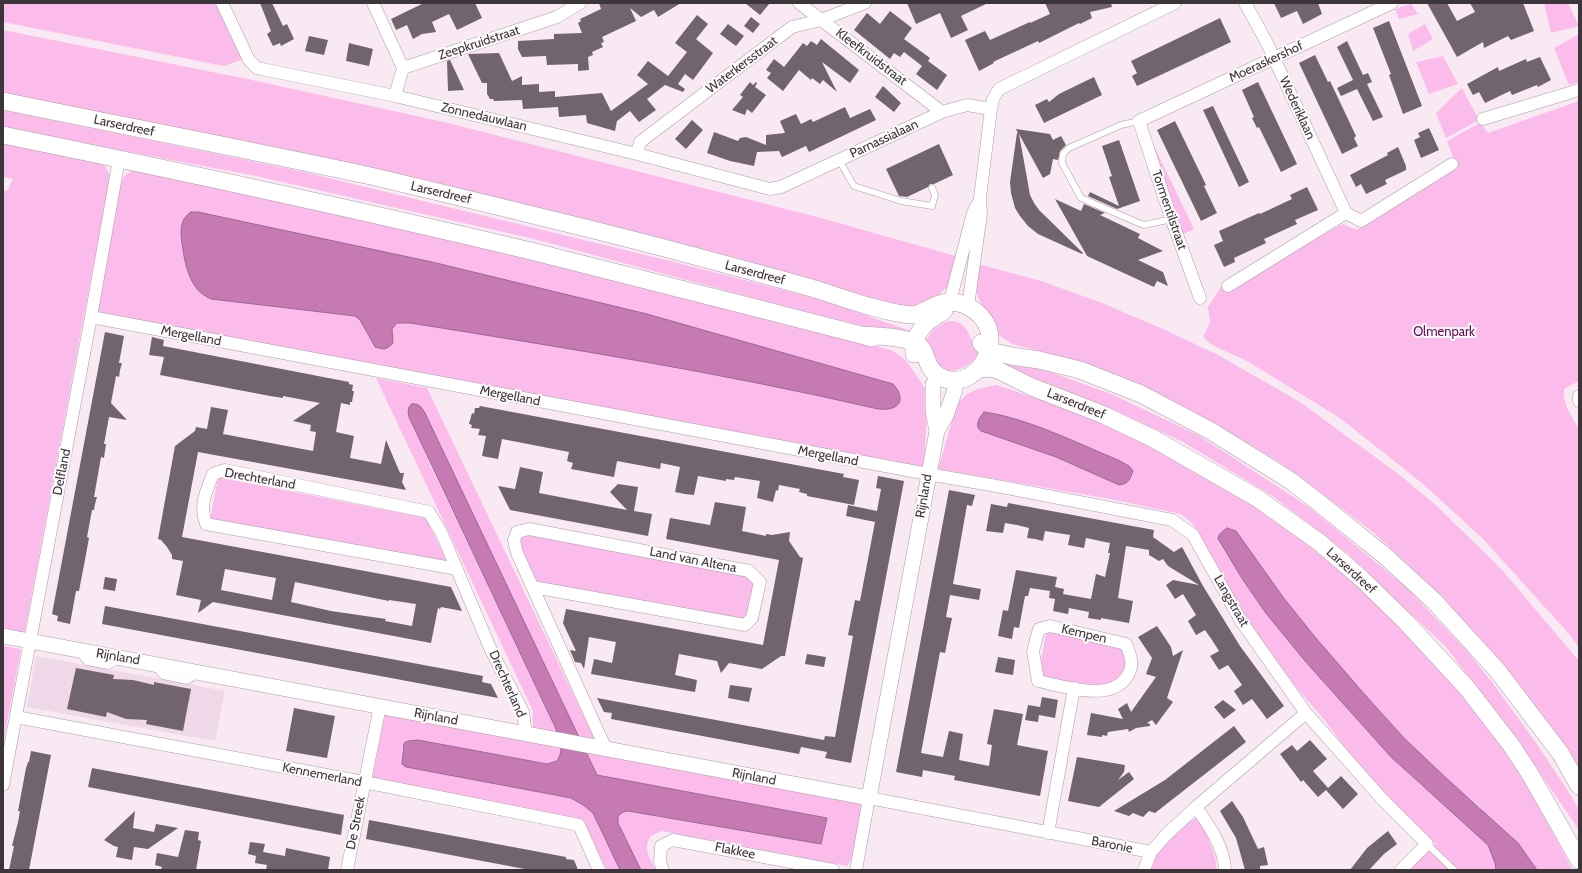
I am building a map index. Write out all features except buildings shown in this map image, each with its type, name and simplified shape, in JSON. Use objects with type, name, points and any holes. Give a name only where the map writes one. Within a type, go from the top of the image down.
[{"type":"main road","name":"Larserdreef","points":[[3,102],[384,180],[552,220],[809,288],[874,308],[909,315],[917,314],[925,317]]},
{"type":"main road","points":[[3,135],[402,221],[533,252],[861,335],[910,352],[915,349],[924,351],[927,363],[934,372],[944,378],[968,380]]},
{"type":"main road","points":[[946,307],[959,303],[970,307],[982,317],[989,331],[990,344],[985,360],[968,380],[944,389],[933,385],[924,377],[920,370],[915,349],[925,317],[935,305],[946,307],[970,319],[977,331],[981,343],[990,344],[1011,356],[1039,360],[1080,370],[1140,394],[1211,431],[1291,481],[1385,556],[1434,602],[1497,670],[1562,754],[1579,786]]},
{"type":"main road","name":"Larserdreef","points":[[968,380],[987,368],[998,370],[1032,387],[1104,415],[1154,439],[1257,498],[1319,542],[1406,622],[1467,688],[1511,745],[1530,774],[1579,860]]},
{"type":"street","name":"Zonnedauwlaan","points":[[222,3],[249,60],[257,68],[395,96],[637,154],[770,189],[781,187]]},
{"type":"street","points":[[373,3],[403,68],[395,96]]},
{"type":"street","name":"Zeepkruidstraat","points":[[403,68],[557,17],[580,3]]},
{"type":"street","name":"Kleefkruidstraat","points":[[799,3],[942,112]]},
{"type":"street","name":"Waterkersstraat","points":[[637,154],[640,142],[792,27],[821,20],[865,3]]},
{"type":"street","points":[[970,307],[969,299],[981,214],[980,198],[991,109],[993,99],[999,89],[1175,3]]},
{"type":"street","name":"Wederiklaan","points":[[1245,3],[1274,58],[1346,214]]},
{"type":"street","name":"Moeraskershof","points":[[1140,121],[1392,3]]},
{"type":"street","points":[[1483,119],[1579,90]]},
{"type":"street","name":"Parnassialaan","points":[[781,187],[942,112],[967,105],[991,109]]},
{"type":"street","name":"Tormentilstraat","points":[[1140,121],[1200,298]]},
{"type":"street","name":"Delfland","points":[[3,785],[92,317],[120,159]]},
{"type":"street","points":[[1228,286],[1346,214],[1361,221],[1452,164]]},
{"type":"street","points":[[946,307],[951,297],[973,213],[980,198]]},
{"type":"street","name":"Mergelland","points":[[92,317],[928,474]]},
{"type":"street","name":"Rijnland","points":[[856,870],[937,431],[968,380]]},
{"type":"street","name":"Rijnland","points":[[933,385],[933,411],[937,431]]},
{"type":"street","name":"Drechterland","points":[[457,569],[206,524],[202,513],[212,474],[225,470],[429,512],[442,534],[457,569],[490,648],[523,712],[526,734]]},
{"type":"street","name":"Langstraat","points":[[928,474],[1172,520],[1193,535],[1241,621],[1306,713],[1382,799],[1427,844]]},
{"type":"street","name":"Land van Altena","points":[[533,587],[746,625],[752,618],[760,582],[749,571],[529,528],[517,532],[514,540],[517,553],[605,747]]},
{"type":"street","name":"Kempen","points":[[1050,626],[1126,644],[1132,658],[1131,672],[1123,683],[1112,689],[1093,691],[1074,688],[1038,680],[1034,651],[1039,629],[1050,626]]},
{"type":"street","name":"Rijnland","points":[[3,636],[526,734],[605,747],[869,798]]},
{"type":"street","points":[[1048,833],[1074,688]]},
{"type":"street","name":"De Streek","points":[[347,870],[380,706]]},
{"type":"street","name":"Baronie","points":[[869,798],[1151,852],[1166,835],[1196,807],[1306,713]]},
{"type":"street","name":"Kennemerland","points":[[16,717],[364,782],[579,825],[599,870]]},
{"type":"street","points":[[1196,807],[1215,837],[1224,858],[1225,870]]},
{"type":"street","name":"Flakkee","points":[[663,870],[660,862],[661,846],[673,840],[833,870]]},
{"type":"street","points":[[1401,870],[1427,844]]},
{"type":"street","points":[[1144,870],[1151,852]]},
{"type":"lane","points":[[1140,121],[1121,125],[1069,148],[1063,154],[1062,163],[1081,198],[1144,225],[1172,219]]},
{"type":"lane","points":[[839,160],[854,186],[901,201],[932,206],[935,195],[932,188]]},
{"type":"lane","points":[[1427,844],[1454,870]]},
{"type":"shaded area","points":[[191,212],[198,212],[432,262],[647,314],[893,384],[898,390],[900,397],[899,404],[890,409],[878,409],[703,373],[410,323],[397,323],[392,329],[393,343],[387,348],[378,348],[375,347],[360,320],[355,316],[211,299],[204,295],[189,276],[183,251],[181,234],[182,225],[187,215]]},
{"type":"shaded area","points":[[410,405],[418,405],[425,413],[597,775],[827,818],[821,844],[628,811],[623,812],[618,816],[618,823],[641,870],[620,870],[593,813],[571,798],[406,767],[402,764],[404,743],[418,740],[547,764],[557,761],[561,752],[560,740],[555,727],[409,417],[408,411]]},
{"type":"shaded area","points":[[984,412],[1034,425],[1118,460],[1129,466],[1133,471],[1129,481],[1119,485],[1056,457],[981,431],[978,424],[979,419]]},
{"type":"shaded area","points":[[1227,528],[1236,531],[1283,597],[1315,637],[1404,738],[1518,843],[1537,870],[1496,870],[1488,845],[1391,757],[1305,661],[1265,612],[1218,539],[1219,535]]},
{"type":"shaded area","points":[[36,656],[225,691],[215,741],[27,707]]},
{"type":"green space","points":[[3,3],[218,3],[244,59],[224,66],[3,22]]},
{"type":"green space","points":[[1544,3],[1568,3],[1579,26],[1551,33]]},
{"type":"green space","points":[[1411,4],[1418,14],[1399,19],[1395,9]]},
{"type":"green space","points":[[1425,24],[1433,39],[1413,51],[1408,34]]},
{"type":"green space","points":[[3,30],[252,80],[448,123],[821,218],[959,257],[948,286],[938,296],[915,309],[3,94]]},
{"type":"green space","points":[[1579,34],[1579,82],[1569,85],[1554,48]]},
{"type":"green space","points":[[1443,56],[1458,84],[1429,94],[1416,62]]},
{"type":"green space","points":[[1462,88],[1479,120],[1446,138],[1436,113]]},
{"type":"green space","name":"Olmenpark","points":[[1579,101],[1579,381],[1564,389],[1564,394],[1568,410],[1579,429],[1579,648],[1570,635],[1483,539],[1423,484],[1340,418],[1247,361],[1212,345],[1203,337],[1210,322],[1208,307],[1221,287],[1343,224],[1356,230],[1457,168],[1447,141],[1480,123],[1488,133]]},
{"type":"green space","points":[[3,110],[304,172],[670,261],[823,300],[913,332],[910,337],[806,312],[534,239],[256,176],[3,128]]},
{"type":"green space","points":[[1152,142],[1194,229],[1183,234]]},
{"type":"green space","points":[[3,143],[95,160],[105,166],[110,176],[24,636],[3,632],[3,191],[7,191],[13,179],[3,177]]},
{"type":"green space","points":[[138,169],[389,225],[658,289],[891,350],[901,356],[908,363],[928,393],[924,467],[826,450],[97,313],[119,188],[125,176]],"holes":[[[182,224],[432,262],[647,314],[893,384],[878,409],[703,373],[410,323],[397,323],[392,329],[393,343],[381,350],[374,347],[360,320],[355,316],[211,299],[205,297],[187,272],[182,239]]]},
{"type":"green space","points":[[978,264],[1041,281],[1102,303],[1163,329],[1218,355],[1300,402],[1401,476],[1437,506],[1503,571],[1579,661],[1579,773],[1525,693],[1443,597],[1373,532],[1281,463],[1191,410],[1133,383],[1075,360],[1012,344],[1000,336],[984,312],[976,291]]},
{"type":"green space","points":[[948,321],[961,324],[965,327],[979,353],[971,362],[960,369],[953,371],[942,368],[937,363],[930,345],[926,340],[934,329]]},
{"type":"green space","points":[[993,357],[1050,372],[1111,394],[1198,435],[1309,507],[1407,588],[1467,651],[1492,682],[1534,740],[1572,797],[1579,810],[1579,830],[1531,760],[1447,648],[1348,554],[1274,497],[1183,442],[1102,405],[992,362]]},
{"type":"green space","points":[[376,378],[427,388],[595,740],[579,737],[425,413],[408,411],[429,462],[557,733],[533,729],[533,711]]},
{"type":"green space","points":[[996,385],[1067,408],[1161,450],[1276,519],[1381,604],[1442,667],[1514,762],[1573,870],[1407,870],[1436,844],[1392,803],[1356,762],[1322,717],[1295,686],[1260,638],[1240,607],[1193,524],[1181,514],[1110,499],[938,469],[957,404],[966,395],[977,389]],"holes":[[[984,412],[1025,423],[1118,460],[1133,471],[1129,481],[1119,485],[1056,457],[981,431],[979,419]],[[1236,531],[1295,612],[1337,664],[1381,714],[1429,763],[1484,811],[1423,787],[1391,757],[1305,661],[1265,612],[1219,543],[1219,535]]]},
{"type":"green space","points":[[218,477],[426,518],[449,566],[210,520]]},
{"type":"green space","points":[[510,527],[755,574],[747,618],[743,621],[537,582]]},
{"type":"green space","points":[[1050,631],[1120,648],[1126,659],[1124,669],[1117,679],[1102,687],[1038,677],[1046,633]]},
{"type":"green space","points":[[3,646],[21,649],[3,744]]},
{"type":"green space","points":[[385,714],[561,747],[562,754],[558,761],[547,764],[418,740],[404,743],[402,751],[406,767],[571,798],[593,813],[620,870],[607,870],[589,833],[372,780]]},
{"type":"green space","points":[[586,751],[862,804],[854,855],[847,866],[661,831],[651,836],[647,845],[651,862],[656,870],[641,870],[618,823],[618,816],[623,812],[627,811],[821,844],[827,818],[597,775]]},
{"type":"green space","points":[[1200,815],[1215,857],[1217,870],[1149,870],[1152,861],[1162,845],[1176,832]]}]
